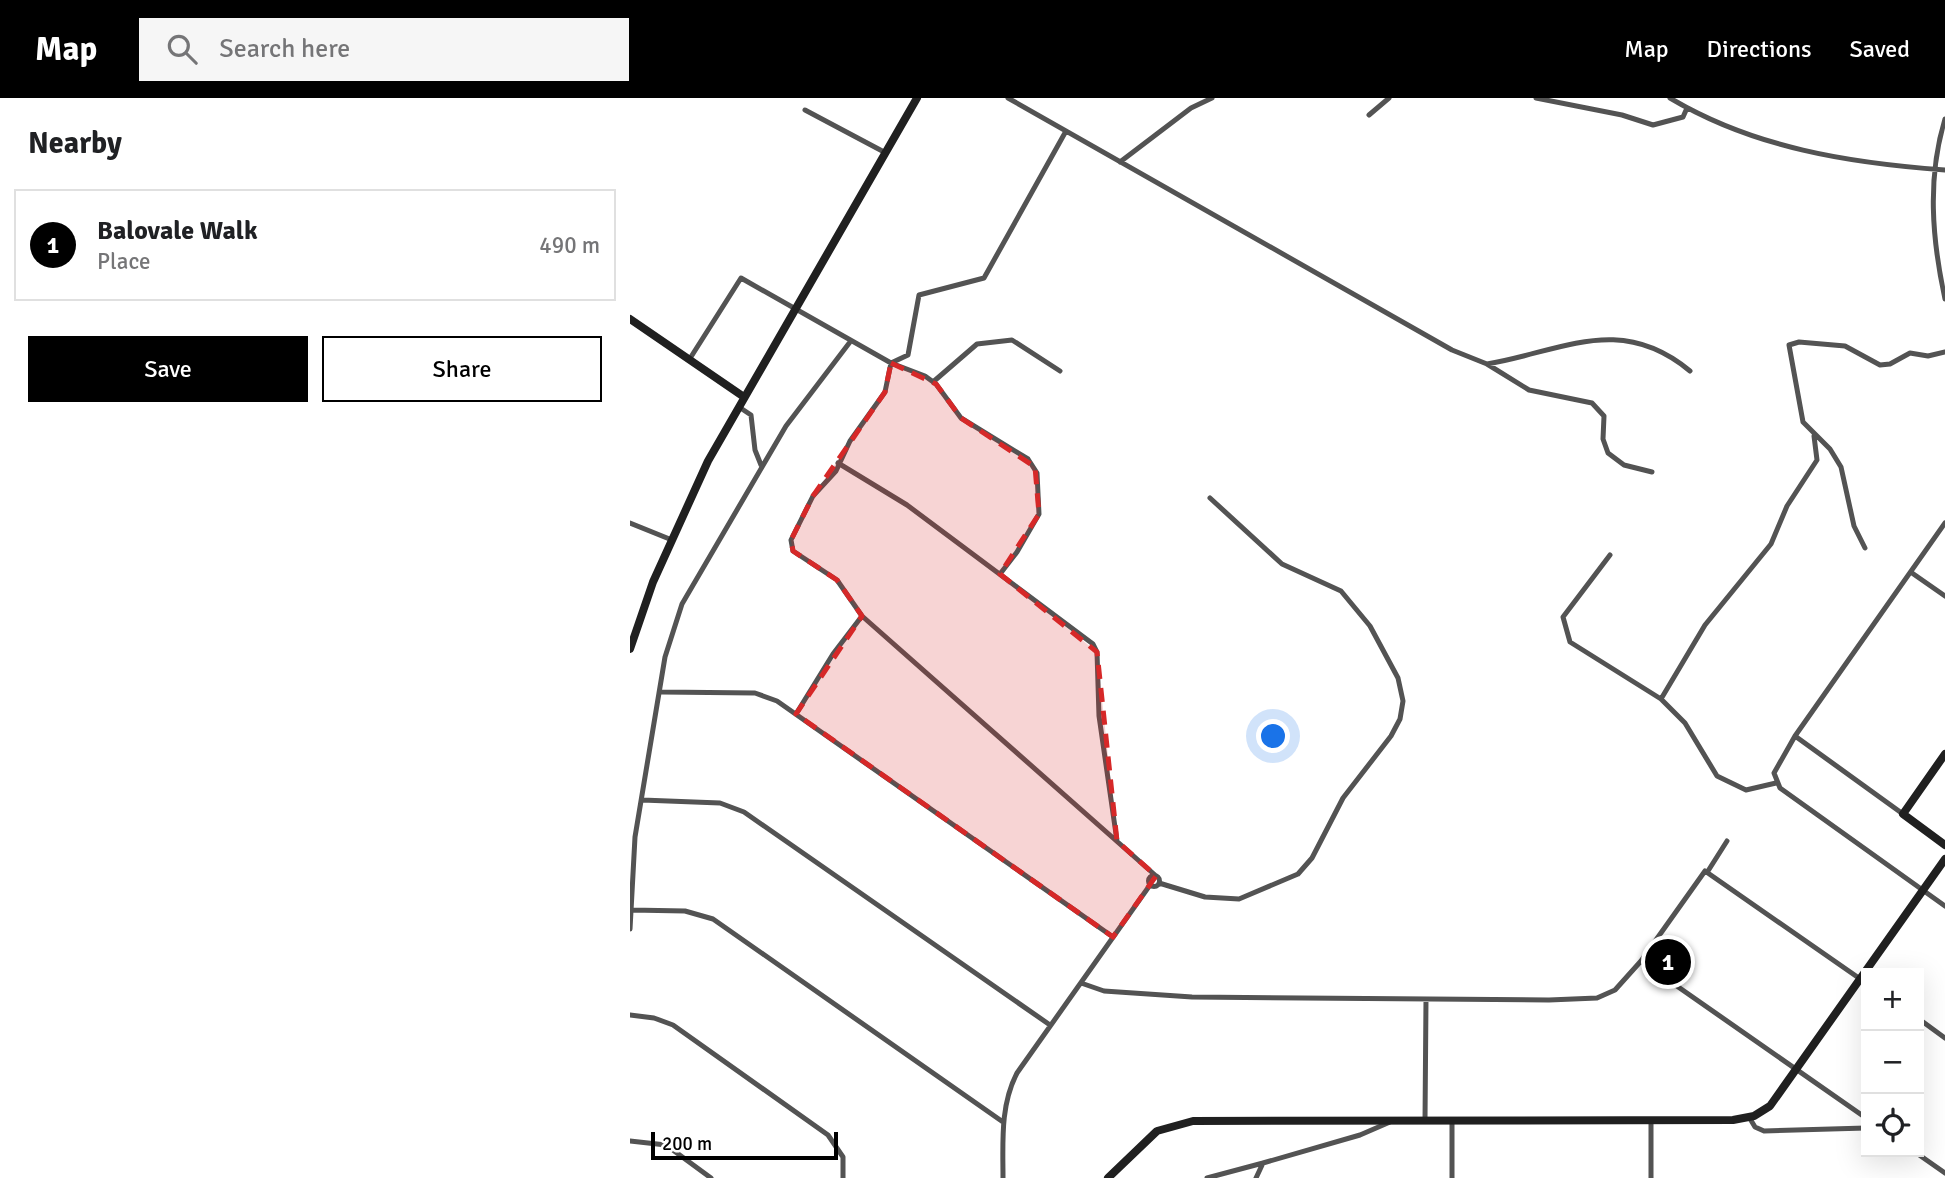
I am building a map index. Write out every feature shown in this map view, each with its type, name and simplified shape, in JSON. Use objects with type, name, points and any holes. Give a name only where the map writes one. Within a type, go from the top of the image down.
[{"type":"street","points":[[630,649],[671,541],[708,461],[917,98]]},
{"type":"street","points":[[1008,98],[1452,351],[1488,364],[1529,390],[1592,402],[1604,416],[1603,439],[1608,453],[1624,465],[1652,472]]},
{"type":"street","points":[[1120,162],[1191,108],[1212,98]]},
{"type":"street","points":[[1369,115],[1389,98]]},
{"type":"street","points":[[1536,98],[1622,115],[1653,125],[1683,117],[1687,108]]},
{"type":"street","points":[[1670,98],[1724,128],[1767,142],[1877,164],[1945,170]]},
{"type":"street","points":[[805,110],[886,153]]},
{"type":"street","points":[[1945,119],[1935,169],[1934,237],[1945,299]]},
{"type":"street","points":[[891,363],[908,355],[919,295],[984,278],[1066,131]]},
{"type":"street","points":[[690,360],[741,278],[798,308],[850,342],[891,363],[909,368],[933,382],[961,418],[1028,459],[1035,467],[1040,514],[1000,574]]},
{"type":"street","points":[[630,319],[744,397]]},
{"type":"street","points":[[1488,364],[1592,339],[1614,339],[1669,354],[1690,371]]},
{"type":"street","points":[[933,382],[977,344],[1012,340],[1060,371]]},
{"type":"street","points":[[630,929],[632,860],[662,692],[665,657],[682,604],[761,465],[815,386],[850,342]]},
{"type":"street","points":[[1866,548],[1854,526],[1846,480],[1835,456],[1803,422],[1789,345],[1799,342],[1845,346],[1885,366],[1910,353],[1928,356],[1945,352]]},
{"type":"street","points":[[891,363],[885,392],[850,441],[827,482],[813,496],[791,546],[799,556],[837,580],[862,616],[1155,875],[1159,883]]},
{"type":"street","points":[[739,407],[751,415],[755,450],[761,465]]},
{"type":"street","points":[[1661,699],[1705,625],[1771,544],[1787,506],[1817,460],[1814,433]]},
{"type":"street","points":[[1817,460],[1835,456]]},
{"type":"street","points":[[838,463],[907,505],[1093,644],[1097,652],[1099,716],[1117,841]]},
{"type":"street","points":[[1150,884],[1159,883],[1205,897],[1239,899],[1298,874],[1312,858],[1343,799],[1391,736],[1400,719],[1403,701],[1398,678],[1370,626],[1342,591],[1282,564],[1210,498]]},
{"type":"street","points":[[630,523],[671,541]]},
{"type":"street","points":[[1776,783],[1775,769],[1796,736],[1945,523]]},
{"type":"street","points":[[1610,555],[1563,617],[1570,642],[1661,699],[1685,723],[1717,776],[1746,790],[1776,783],[1945,906]]},
{"type":"street","points":[[1912,573],[1945,596]]},
{"type":"street","points":[[796,714],[833,654],[862,616]]},
{"type":"street","points":[[662,692],[764,695],[796,714],[1113,937]]},
{"type":"street","points":[[1796,736],[1945,845]]},
{"type":"street","points":[[1903,814],[1942,766],[1945,754]]},
{"type":"street","points":[[642,800],[720,803],[744,812],[1050,1025]]},
{"type":"street","points":[[1081,983],[1104,992],[1152,995],[1426,999],[1597,998],[1615,990],[1641,961],[1727,841]]},
{"type":"street","points":[[1873,968],[1945,859]]},
{"type":"street","points":[[1708,871],[1861,979]]},
{"type":"street","points":[[1003,1178],[1003,1122],[1011,1084],[1150,884],[1150,877],[1155,875]]},
{"type":"street","points":[[631,910],[685,911],[713,919],[1003,1122]]},
{"type":"street","points":[[1641,961],[1861,1114]]},
{"type":"street","points":[[1108,1178],[1157,1131],[1179,1122],[1733,1120],[1749,1117],[1770,1106],[1861,985]]},
{"type":"street","points":[[1424,1121],[1426,999]]},
{"type":"street","points":[[630,1015],[673,1025],[828,1135],[843,1157],[843,1178]]},
{"type":"street","points":[[1924,1023],[1945,1038]]},
{"type":"street","points":[[1749,1117],[1755,1127],[1764,1131],[1861,1128]]},
{"type":"street","points":[[1651,1120],[1651,1178]]},
{"type":"street","points":[[1207,1178],[1360,1135],[1394,1121]]},
{"type":"street","points":[[1452,1122],[1452,1178]]},
{"type":"street","points":[[630,1140],[666,1145],[711,1178]]},
{"type":"street","points":[[1922,1157],[1945,1173]]},
{"type":"street","points":[[1256,1178],[1263,1163]]},
{"type":"highlighted area","points":[[891,363],[936,384],[961,418],[1035,467],[1039,514],[1000,574],[1097,652],[1117,841],[1156,876],[1113,937],[796,714],[862,616],[837,580],[793,551],[791,540],[813,496],[885,392]]},
{"type":"place","name":"Balovale Walk","points":[[1668,962]]}]
